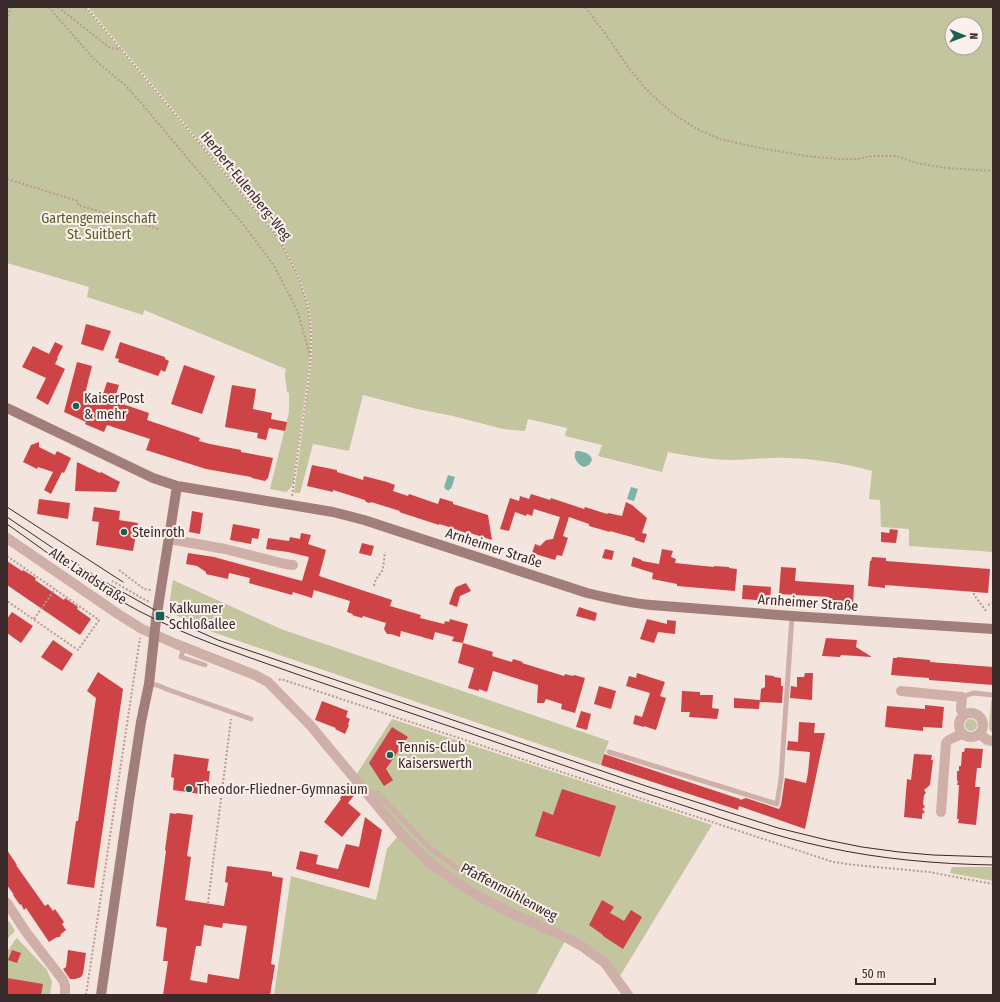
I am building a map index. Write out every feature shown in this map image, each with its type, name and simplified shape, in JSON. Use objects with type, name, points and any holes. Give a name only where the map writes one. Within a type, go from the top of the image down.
[{"type":"main road","name":"Arnheimer Straße","points":[[7,408],[153,478],[176,486],[333,512],[364,520],[587,593],[611,599],[647,605],[993,629]]},
{"type":"main road","points":[[101,995],[176,486]]},
{"type":"street","name":"Alte Landstraße","points":[[7,538],[118,614],[154,635],[184,648]]},
{"type":"street","points":[[169,539],[225,549],[293,565]]},
{"type":"street","name":"Pfaffenmühlenweg","points":[[184,648],[232,665],[268,682],[310,725],[400,833],[429,862],[453,880],[477,895],[509,912],[567,938],[583,948],[604,963],[628,995]]},
{"type":"street","points":[[901,692],[962,697],[961,710],[964,715]]},
{"type":"street","points":[[969,713],[974,713],[977,715],[983,726],[980,734],[972,738],[968,738],[962,734],[959,729],[959,720],[964,715],[969,713]]},
{"type":"street","points":[[941,812],[946,743],[948,740],[962,734]]},
{"type":"street","points":[[980,734],[987,740],[993,741]]},
{"type":"street","points":[[7,903],[26,932],[63,980],[65,995]]},
{"type":"lane","points":[[609,752],[777,804],[781,779],[792,616]]},
{"type":"lane","points":[[184,648],[181,656],[205,665]]},
{"type":"lane","points":[[148,684],[170,690],[251,719]]},
{"type":"lane","points":[[962,697],[973,693],[993,695]]},
{"type":"lane","points":[[368,794],[378,793],[432,849],[472,879]]},
{"type":"path","points":[[7,20],[11,7]]},
{"type":"path","points":[[49,7],[94,59],[121,81],[142,104],[246,228],[273,264],[298,313],[311,358]]},
{"type":"path","points":[[58,7],[110,48],[121,49]]},
{"type":"path","name":"Herbert-Eulenberg-Weg","points":[[86,7],[273,231],[296,271],[306,302],[312,334],[311,358],[291,505]]},
{"type":"path","points":[[584,7],[607,36],[628,67],[663,105],[678,117],[698,129],[720,139],[806,156],[839,159],[858,159],[872,156],[897,156],[916,163],[946,168],[993,171]]},
{"type":"path","points":[[7,179],[78,200],[78,205],[159,229]]},
{"type":"path","points":[[374,586],[375,581],[384,566],[385,552]]},
{"type":"path","points":[[7,556],[99,620],[78,650],[7,601]]},
{"type":"path","points":[[118,570],[144,588],[160,591]]},
{"type":"path","points":[[112,581],[158,608]]},
{"type":"path","points":[[34,619],[55,589]]},
{"type":"path","points":[[974,593],[986,611]]},
{"type":"path","points":[[988,605],[993,603]]},
{"type":"path","points":[[86,995],[131,692],[142,628]]},
{"type":"path","points":[[268,682],[282,679],[834,862],[929,872],[993,884]]},
{"type":"path","points":[[131,692],[136,693]]},
{"type":"path","points":[[208,903],[231,712]]},
{"type":"green space","name":"Gartengemeinschaft St. Suitbert","points":[[7,7],[85,7],[273,232],[285,251],[296,272],[304,293],[310,327],[308,371],[293,483],[290,489],[286,492],[270,489],[289,412],[289,393],[287,392],[285,375],[286,369],[144,310],[143,315],[87,297],[89,287],[7,263]]},
{"type":"green space","points":[[88,7],[993,7],[993,552],[909,546],[909,529],[881,527],[880,500],[869,499],[872,471],[862,468],[808,459],[780,458],[724,460],[700,458],[668,452],[662,472],[598,456],[602,445],[565,436],[567,428],[528,419],[525,431],[503,429],[363,395],[349,451],[313,444],[300,493],[294,493],[310,371],[312,337],[310,314],[305,292],[292,261],[274,231]]},
{"type":"green space","points":[[173,580],[281,629],[609,741],[600,765],[201,628],[168,611]]},
{"type":"green space","points":[[991,700],[993,701],[993,733],[989,729]]},
{"type":"green space","points":[[392,719],[712,825],[620,976],[607,960],[509,908],[454,876],[418,848],[356,775]]},
{"type":"green space","points":[[969,719],[973,719],[977,725],[973,731],[969,731],[965,727],[965,723]]},
{"type":"green space","points":[[398,836],[411,851],[443,879],[489,906],[565,941],[536,995],[274,995],[291,876],[376,900],[387,849]]},
{"type":"green space","points":[[952,867],[993,867],[993,881],[950,873]]},
{"type":"green space","points":[[9,921],[15,931],[8,938],[7,922]]},
{"type":"green space","points":[[17,938],[47,970],[52,982],[50,995],[7,995],[7,952]]},
{"type":"water","points":[[576,451],[583,452],[590,456],[592,460],[589,465],[584,467],[578,463],[575,458]]},
{"type":"water","points":[[448,475],[455,477],[449,491],[444,487]]},
{"type":"water","points":[[631,487],[638,489],[634,501],[627,499]]},
{"type":"building","points":[[86,324],[111,331],[103,351],[81,344]]},
{"type":"building","points":[[55,342],[63,346],[55,364],[65,369],[48,405],[36,398],[46,378],[22,367],[33,346],[49,354]]},
{"type":"building","points":[[120,342],[165,357],[165,359],[169,361],[165,372],[161,370],[158,376],[118,362],[119,359],[115,358]]},
{"type":"building","points":[[77,362],[92,366],[85,397],[100,403],[107,382],[119,385],[114,401],[149,413],[147,420],[200,438],[199,441],[241,450],[241,452],[273,458],[268,478],[265,481],[206,469],[146,450],[150,439],[107,425],[104,432],[85,424],[86,422],[64,412]]},
{"type":"building","points":[[184,365],[215,376],[202,414],[171,404]]},
{"type":"building","points":[[232,385],[256,389],[253,409],[272,413],[271,419],[287,422],[285,431],[269,428],[266,440],[257,438],[258,433],[225,427]]},
{"type":"building","points":[[39,442],[39,447],[55,455],[57,451],[71,458],[51,494],[44,490],[53,472],[38,467],[37,469],[23,462],[31,445]]},
{"type":"building","points":[[77,462],[120,482],[116,492],[75,491]]},
{"type":"building","points":[[312,465],[337,470],[337,472],[363,480],[364,476],[387,482],[395,485],[393,491],[408,496],[409,494],[438,504],[440,498],[453,502],[453,504],[488,515],[492,540],[439,525],[333,490],[333,492],[307,486]]},
{"type":"building","points":[[531,494],[550,500],[551,498],[584,509],[585,507],[607,514],[622,516],[626,502],[632,505],[647,518],[642,533],[647,534],[644,543],[635,540],[635,538],[589,526],[589,524],[569,517],[563,536],[568,538],[562,556],[557,555],[555,560],[532,553],[535,544],[540,546],[546,540],[553,539],[560,517],[534,509],[532,516],[527,514],[526,516],[515,512],[509,531],[500,529],[510,498],[519,501],[520,496],[529,499]]},
{"type":"building","points":[[39,499],[70,503],[68,519],[37,514]]},
{"type":"building","points":[[94,507],[120,511],[119,520],[138,523],[133,551],[96,545],[99,522],[92,521]]},
{"type":"building","points":[[192,511],[203,513],[200,534],[189,532]]},
{"type":"building","points":[[233,524],[260,529],[258,539],[252,538],[251,544],[230,540]]},
{"type":"building","points":[[890,529],[898,530],[896,543],[881,542],[881,532],[889,533]]},
{"type":"building","points":[[301,533],[311,535],[308,544],[326,550],[319,576],[392,600],[390,606],[421,615],[420,618],[444,624],[445,621],[449,622],[450,619],[468,624],[463,643],[452,641],[454,637],[435,632],[433,640],[401,631],[400,637],[387,634],[384,629],[386,623],[363,616],[362,618],[347,612],[350,601],[314,590],[312,598],[293,592],[292,595],[249,583],[250,578],[229,573],[228,579],[206,574],[206,572],[197,566],[186,564],[188,553],[214,557],[302,581],[309,557],[266,549],[268,538],[289,541],[290,537],[300,539]]},
{"type":"building","points":[[362,543],[374,546],[371,556],[359,553]]},
{"type":"building","points":[[605,549],[614,551],[612,560],[602,558]]},
{"type":"building","points":[[662,549],[673,551],[671,557],[676,559],[675,563],[729,567],[737,569],[735,591],[677,586],[677,584],[652,579],[653,573],[631,566],[633,557],[642,561],[659,564]]},
{"type":"building","points":[[872,557],[886,558],[886,561],[990,569],[988,593],[885,585],[885,588],[868,586],[870,561]]},
{"type":"building","points":[[7,561],[36,578],[35,580],[64,600],[65,598],[91,619],[80,635],[7,585]]},
{"type":"building","points":[[781,567],[796,568],[795,581],[854,585],[853,607],[829,605],[829,597],[779,594]]},
{"type":"building","points":[[466,583],[471,591],[460,596],[457,607],[449,604],[456,587]]},
{"type":"building","points":[[743,585],[771,587],[770,601],[742,599]]},
{"type":"building","points":[[579,607],[597,613],[595,621],[576,616]]},
{"type":"building","points":[[12,612],[33,626],[21,643],[7,633],[7,619]]},
{"type":"building","points":[[647,619],[667,624],[667,620],[676,621],[675,634],[658,632],[654,643],[640,639]]},
{"type":"building","points":[[826,638],[857,640],[856,647],[872,657],[841,655],[840,657],[822,656]]},
{"type":"building","points":[[53,640],[73,654],[62,671],[41,657]]},
{"type":"building","points":[[463,643],[493,652],[492,656],[512,662],[513,659],[564,676],[565,674],[585,678],[575,713],[561,709],[562,704],[546,699],[544,703],[537,703],[538,685],[493,671],[487,692],[479,689],[479,691],[468,688],[474,668],[458,663]]},
{"type":"building","points":[[897,657],[930,660],[930,662],[993,667],[993,685],[929,680],[929,678],[891,675],[893,658]]},
{"type":"building","points":[[98,672],[123,689],[94,888],[67,884],[96,698],[87,691]]},
{"type":"building","points":[[637,673],[665,682],[660,696],[666,698],[656,730],[633,724],[635,715],[642,717],[650,693],[626,686],[629,676],[636,678]]},
{"type":"building","points":[[805,673],[813,673],[812,700],[790,698],[791,686],[797,687],[797,677],[804,677]]},
{"type":"building","points":[[765,675],[781,678],[781,686],[783,686],[782,703],[760,702],[761,689],[765,687]]},
{"type":"building","points":[[599,686],[616,691],[611,709],[594,704]]},
{"type":"building","points":[[682,691],[700,692],[700,695],[713,695],[712,708],[719,709],[717,719],[689,717],[690,712],[681,712]]},
{"type":"building","points":[[734,698],[760,700],[759,709],[734,708]]},
{"type":"building","points":[[322,701],[348,711],[346,717],[350,719],[345,734],[335,729],[336,728],[315,720]]},
{"type":"building","points":[[925,705],[944,707],[942,728],[923,727],[923,731],[885,727],[887,706],[925,709]]},
{"type":"building","points":[[581,711],[591,714],[587,730],[576,727]]},
{"type":"building","points":[[799,722],[815,723],[814,733],[825,733],[805,829],[739,806],[738,810],[601,765],[604,754],[740,800],[746,798],[779,809],[781,805],[785,778],[806,783],[810,752],[787,750],[788,741],[798,742]]},
{"type":"building","name":"Tennis-Club Kaiserswerth","points":[[392,727],[408,737],[386,769],[393,780],[384,786],[369,763]]},
{"type":"building","points":[[965,748],[983,749],[981,768],[977,768],[975,787],[980,787],[976,825],[958,823],[959,819],[957,819],[959,785],[957,785],[957,771],[959,771],[959,766],[961,766],[962,752],[964,752]]},
{"type":"building","points":[[174,754],[209,759],[207,771],[210,771],[207,795],[173,790],[174,778],[171,777]]},
{"type":"building","points":[[914,754],[932,755],[931,760],[933,760],[930,785],[924,790],[926,793],[924,795],[923,804],[925,807],[922,809],[925,812],[922,814],[922,819],[904,817],[907,779],[911,780]]},
{"type":"building","points":[[349,786],[357,792],[348,803],[361,814],[342,837],[324,822]]},
{"type":"building","points":[[562,789],[616,806],[600,857],[535,836],[543,811],[553,815]]},
{"type":"building","points":[[170,813],[193,815],[187,856],[191,857],[185,900],[224,906],[228,883],[225,882],[227,866],[272,872],[272,876],[283,878],[271,964],[275,965],[270,995],[163,995],[168,961],[163,961],[167,928],[156,926]],"holes":[[[223,923],[247,926],[239,979],[208,974],[207,983],[190,980],[196,946],[201,946],[204,925],[222,928]]]},
{"type":"building","points":[[365,817],[382,830],[369,888],[296,869],[300,851],[318,855],[316,864],[338,869],[346,844],[359,847]]},
{"type":"building","points":[[7,850],[45,906],[48,904],[53,911],[55,909],[64,922],[62,924],[66,930],[60,937],[57,937],[49,942],[26,908],[24,910],[13,895],[7,885]]},
{"type":"building","points":[[602,900],[614,907],[610,913],[624,921],[631,910],[642,917],[623,949],[589,925]]},
{"type":"building","points":[[12,950],[21,953],[17,963],[8,960]]},
{"type":"building","points":[[68,950],[86,953],[83,974],[81,977],[70,979],[63,969],[66,967]]},
{"type":"building","points":[[7,978],[43,984],[41,995],[7,995]]},
{"type":"tram line","points":[[7,507],[123,582]]},
{"type":"tram line","points":[[7,517],[110,585],[169,618],[218,640],[646,786],[778,828],[862,847],[899,852],[993,857]]},
{"type":"tram line","points":[[7,524],[81,576],[139,611],[212,644],[302,676],[646,793],[739,824],[790,839],[887,858],[929,862],[993,865]]},
{"type":"place","name":"KaiserPost & mehr","points":[[76,406]]},
{"type":"place","name":"Steinroth","points":[[124,532]]},
{"type":"place","name":"Kalkumer Schloßallee","points":[[160,616]]},
{"type":"place","name":"Tennis-Club Kaiserswerth","points":[[390,755]]},
{"type":"place","name":"Theodor-Fliedner-Gymnasium","points":[[189,789]]}]
